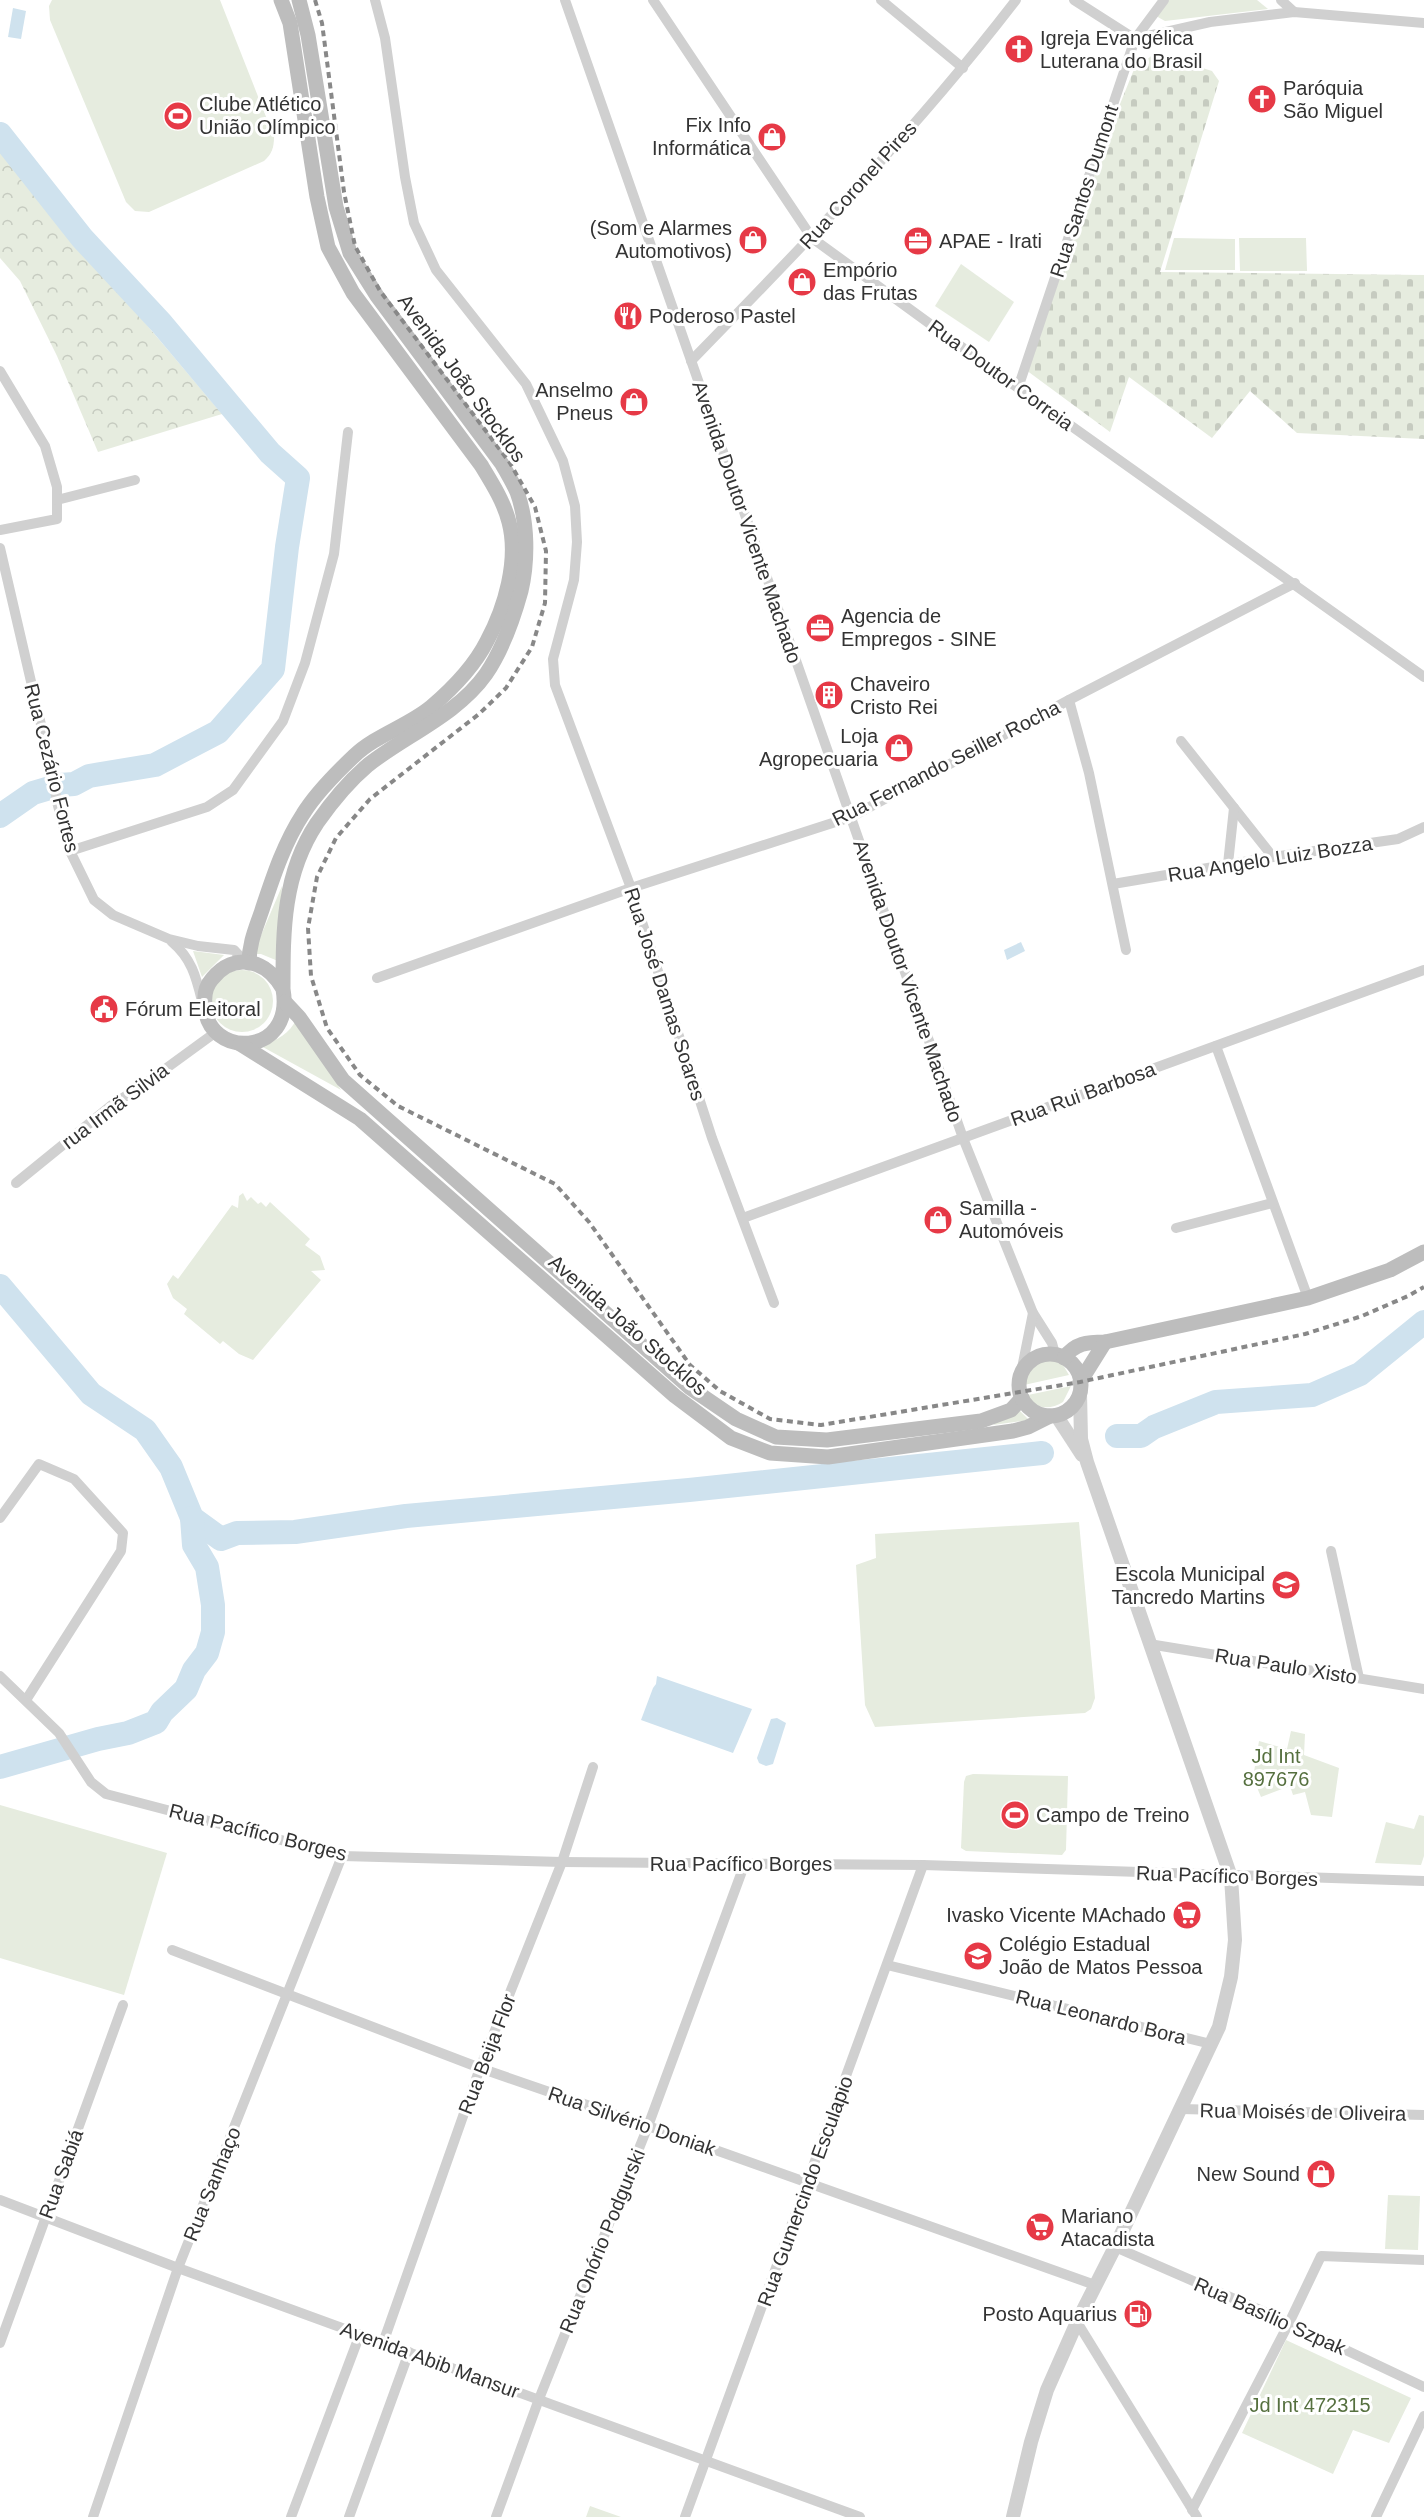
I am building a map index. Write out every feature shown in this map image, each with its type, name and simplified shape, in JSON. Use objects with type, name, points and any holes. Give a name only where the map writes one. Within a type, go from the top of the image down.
[{"type":"main road","name":"Avenida João Stocklos","points":[[281,0],[290,23],[317,197],[328,247],[353,293],[481,465],[495,488],[509,523],[512,552],[509,578],[498,615],[487,642],[468,669],[430,707],[357,754],[303,813],[268,891],[249,947],[247,962],[267,968],[276,977],[284,996],[343,1080],[689,1387],[736,1419],[776,1437],[827,1440],[981,1421],[1011,1410],[1022,1398]]},
{"type":"main road","name":"Avenida João Stocklos","points":[[240,1044],[260,1040],[276,1028],[283,1016],[286,903],[295,866],[305,844],[318,822],[345,788],[367,766],[445,713],[485,675],[501,649],[513,621],[526,555],[517,492],[502,464],[377,296],[350,253],[336,207],[308,35],[299,0]]},
{"type":"main road","points":[[216,1032],[205,1011],[204,995],[213,977],[229,965],[247,962]]},
{"type":"main road","name":"Avenida João Stocklos","points":[[216,1032],[227,1040],[240,1044],[360,1119],[675,1396],[731,1437],[770,1453],[828,1457],[1013,1431],[1053,1416]]},
{"type":"main road","points":[[1105,1342],[1069,1410],[1053,1416],[1031,1410],[1022,1398],[1019,1383],[1027,1364],[1035,1358],[1060,1356],[1081,1344],[1105,1342],[1308,1298],[1390,1270],[1424,1252]]},
{"type":"main road","points":[[1060,1356],[1072,1364],[1080,1388]]},
{"type":"street","name":"Rua José Damas Soares","points":[[375,0],[385,38],[414,223],[436,270],[526,384],[563,461],[575,506],[577,542],[574,580],[553,659],[555,685],[631,888],[712,1138],[774,1303]]},
{"type":"street","name":"Avenida Doutor Vicente Machado","points":[[565,0],[963,1138],[1033,1313],[1060,1356]]},
{"type":"street","name":"Rua Doutor Correia","points":[[653,0],[812,237],[1018,388],[1424,677]]},
{"type":"street","points":[[881,0],[963,68]]},
{"type":"street","name":"Rua Coronel Pires","points":[[691,361],[812,237],[963,68],[1016,0]]},
{"type":"street","points":[[1074,0],[1135,39],[1210,22],[1294,12],[1424,23]]},
{"type":"street","name":"Rua Santos Dumont","points":[[1018,388],[1135,39],[1164,0]]},
{"type":"street","points":[[1281,0],[1294,12]]},
{"type":"street","points":[[0,371],[45,446],[57,487],[57,519],[0,530]]},
{"type":"street","points":[[70,851],[207,807],[221,799],[233,790],[283,721],[305,663],[334,554],[348,432]]},
{"type":"street","points":[[57,500],[135,480]]},
{"type":"street","name":"Rua Cezário Fortes","points":[[0,549],[70,851],[94,900],[113,915],[170,939],[198,946],[234,950],[247,962]]},
{"type":"street","name":"Rua Fernando Seiller Rocha","points":[[377,978],[631,888],[851,817],[1069,700],[1295,583]]},
{"type":"street","points":[[1069,700],[1089,773],[1126,950]]},
{"type":"street","points":[[1181,741],[1273,856]]},
{"type":"street","points":[[1228,864],[1234,808]]},
{"type":"street","name":"Rua Angelo Luiz Bozza","points":[[1113,884],[1273,856],[1398,839],[1424,827]]},
{"type":"street","name":"Rua Cezário Fortes","points":[[170,939],[190,961],[205,1011]]},
{"type":"street","name":"Rua Rui Barbosa","points":[[743,1218],[1424,970]]},
{"type":"street","name":"rua Irmã Silvia","points":[[16,1183],[112,1105],[216,1032]]},
{"type":"street","points":[[1216,1046],[1308,1298]]},
{"type":"street","points":[[1176,1228],[1272,1203]]},
{"type":"street","points":[[1022,1373],[1033,1313]]},
{"type":"street","points":[[1013,2517],[1031,2442],[1047,2390],[1077,2322],[1219,2027],[1231,1977],[1235,1940],[1231,1877],[1087,1462],[1081,1439],[1080,1388]]},
{"type":"street","points":[[1053,1416],[1087,1462]]},
{"type":"street","points":[[0,1518],[39,1464],[74,1479],[123,1533],[121,1551],[26,1700],[0,1676]]},
{"type":"street","points":[[1331,1551],[1359,1678]]},
{"type":"street","name":"Rua Paulo Xisto","points":[[1149,1644],[1424,1689]]},
{"type":"street","name":"Rua Pacífico Borges","points":[[26,1700],[59,1733],[91,1782],[106,1794],[342,1856],[562,1862],[923,1865],[1231,1877],[1424,1881]]},
{"type":"street","name":"Rua Beija Flor","points":[[383,2343],[480,2068],[562,1862],[592,1767]]},
{"type":"street","name":"Rua Sanhaço","points":[[93,2517],[178,2268],[342,1856]]},
{"type":"street","name":"Rua Onório Podgurski","points":[[496,2517],[539,2399],[648,2126],[745,1863]]},
{"type":"street","name":"Rua Gumercindo Esculapio","points":[[685,2517],[923,1865]]},
{"type":"street","name":"Rua Silvério Doniak","points":[[172,1950],[480,2068],[1095,2285]]},
{"type":"street","name":"Rua Leonardo Bora","points":[[887,1965],[1211,2044]]},
{"type":"street","name":"Rua Sabiá","points":[[0,2343],[123,2006]]},
{"type":"street","name":"Rua Moisés de Oliveira","points":[[1181,2109],[1424,2115]]},
{"type":"street","name":"Avenida Abib Mansur","points":[[0,2200],[178,2268],[860,2517]]},
{"type":"street","name":"Rua Basílio Szpak","points":[[1115,2247],[1289,2323],[1424,2387]]},
{"type":"street","points":[[1195,2513],[1321,2256],[1424,2260]]},
{"type":"street","points":[[1077,2322],[1195,2513]]},
{"type":"street","points":[[291,2517],[360,2334]]},
{"type":"street","points":[[349,2517],[409,2352]]},
{"type":"street","points":[[1376,2517],[1424,2416]]},
{"type":"green space","name":"Clube Atlético União Olímpico","points":[[52,0],[220,0],[274,137],[269,156],[264,161],[149,212],[135,211],[126,202],[50,20],[49,6]]},
{"type":"green space","points":[[1169,0],[1257,0],[1268,9],[1165,21],[1156,16]]},
{"type":"green space","points":[[1155,53],[1212,71],[1219,81],[1160,272],[1424,275],[1424,439],[1297,433],[1250,391],[1212,438],[1129,377],[1110,432],[1026,370],[1118,109],[1139,57],[1145,61]]},
{"type":"green space","points":[[0,151],[222,414],[98,452],[57,356],[20,281],[0,258]]},
{"type":"green space","points":[[1174,238],[1235,239],[1235,270],[1165,270]]},
{"type":"green space","points":[[1239,238],[1306,238],[1307,271],[1240,271]]},
{"type":"green space","points":[[961,264],[1014,302],[989,342],[935,306]]},
{"type":"green space","points":[[282,886],[278,961],[261,954],[253,954]]},
{"type":"green space","points":[[193,951],[224,955],[202,977]]},
{"type":"green space","points":[[236,970],[248,970],[264,979],[271,989],[273,1001],[271,1013],[264,1023],[248,1032],[236,1032],[225,1027],[216,1018],[211,1007],[211,995],[216,984],[225,975]]},
{"type":"green space","points":[[297,1018],[341,1090],[261,1046],[282,1036]]},
{"type":"green space","points":[[243,1193],[247,1201],[251,1197],[258,1204],[261,1202],[266,1207],[270,1202],[310,1239],[305,1245],[320,1256],[325,1270],[311,1271],[321,1280],[253,1360],[239,1354],[223,1341],[220,1344],[184,1314],[187,1309],[173,1298],[167,1284],[173,1275],[178,1279],[232,1205],[238,1208],[239,1196]]},
{"type":"green space","points":[[1053,1360],[1063,1365],[1069,1375],[1024,1385],[1029,1370],[1037,1364]]},
{"type":"green space","points":[[1071,1386],[1063,1402],[1053,1406],[1038,1406],[1030,1400],[1028,1395]]},
{"type":"green space","points":[[1016,1407],[1029,1420],[993,1425]]},
{"type":"green space","points":[[1079,1522],[1095,1698],[1091,1709],[1085,1713],[875,1727],[865,1705],[856,1565],[876,1558],[875,1534]]},
{"type":"green space","name":"Jd Int 897676","points":[[1291,1731],[1305,1734],[1304,1755],[1339,1768],[1332,1817],[1311,1815],[1305,1792],[1293,1795],[1290,1786],[1261,1797],[1253,1778],[1259,1741],[1287,1749]]},
{"type":"green space","name":"Campo de Treino","points":[[973,1774],[1068,1776],[1066,1850],[1062,1855],[966,1851],[961,1848],[964,1782],[966,1776]]},
{"type":"green space","points":[[0,1805],[167,1853],[124,1995],[0,1958]]},
{"type":"green space","points":[[1419,1815],[1424,1816],[1424,1856],[1421,1865],[1375,1863],[1386,1822],[1414,1829]]},
{"type":"green space","points":[[1388,2195],[1420,2196],[1418,2250],[1385,2249]]},
{"type":"green space","name":"Jd Int 472315","points":[[1286,2340],[1411,2398],[1389,2443],[1353,2430],[1333,2474],[1242,2433]]},
{"type":"green space","points":[[590,2506],[621,2517],[586,2517]]},
{"type":"water","points":[[13,8],[26,11],[21,39],[8,37]]},
{"type":"water","points":[[1021,942],[1025,951],[1007,960],[1004,950]]},
{"type":"water","points":[[657,1676],[752,1709],[733,1753],[641,1720]]},
{"type":"water","points":[[777,1718],[786,1723],[773,1764],[766,1766],[759,1763],[757,1758],[771,1719]]},
{"type":"waterway","points":[[0,134],[82,238],[161,323],[270,453],[298,478],[287,547],[273,669],[218,732],[155,765],[89,776],[74,784],[60,785],[33,793],[0,816]]},
{"type":"waterway","points":[[0,1286],[91,1394],[145,1430],[171,1467],[192,1518],[221,1539],[237,1533],[295,1532],[406,1516],[689,1490],[1042,1453]]},
{"type":"waterway","points":[[1117,1436],[1141,1436],[1154,1427],[1216,1402],[1312,1395],[1360,1374],[1424,1322]]},
{"type":"waterway","points":[[0,1767],[98,1739],[128,1733],[156,1722],[162,1712],[186,1689],[194,1670],[207,1653],[213,1632],[213,1605],[207,1567],[194,1545],[192,1518]]},
{"type":"railway","points":[[315,0],[322,23],[344,192],[355,246],[380,291],[510,463],[535,507],[546,551],[545,603],[532,647],[506,688],[479,714],[370,799],[336,838],[317,877],[308,928],[311,976],[327,1028],[360,1075],[398,1106],[555,1184],[589,1222],[690,1365],[720,1391],[770,1419],[821,1425],[1080,1382],[1305,1334],[1362,1316],[1424,1287]]},
{"type":"place","name":"Igreja Evangélica Luterana do Brasil","points":[[1019,49]]},
{"type":"place","name":"Paróquia São Miguel","points":[[1262,99]]},
{"type":"place","name":"Clube Atlético União Olímpico","points":[[178,116]]},
{"type":"place","name":"Fix Info Informática","points":[[772,137]]},
{"type":"place","name":"(Som e Alarmes Automotivos)","points":[[753,240]]},
{"type":"place","name":"APAE - Irati","points":[[918,241]]},
{"type":"place","name":"Empório das Frutas","points":[[802,282]]},
{"type":"place","name":"Poderoso Pastel","points":[[628,316]]},
{"type":"place","name":"Anselmo Pneus","points":[[634,402]]},
{"type":"place","name":"Agencia de Empregos - SINE","points":[[820,628]]},
{"type":"place","name":"Chaveiro Cristo Rei","points":[[829,695]]},
{"type":"place","name":"Loja Agropecuaria","points":[[899,748]]},
{"type":"place","name":"Fórum Eleitoral","points":[[104,1009]]},
{"type":"place","name":"Samilla - Automóveis","points":[[938,1220]]},
{"type":"place","name":"Escola Municipal Tancredo Martins","points":[[1286,1585]]},
{"type":"place","name":"Campo de Treino","points":[[1015,1815]]},
{"type":"place","name":"Ivasko Vicente MAchado","points":[[1187,1915]]},
{"type":"place","name":"Colégio Estadual João de Matos Pessoa","points":[[978,1956]]},
{"type":"place","name":"New Sound","points":[[1321,2174]]},
{"type":"place","name":"Mariano Atacadista","points":[[1040,2227]]},
{"type":"place","name":"Posto Aquarius","points":[[1138,2314]]}]
